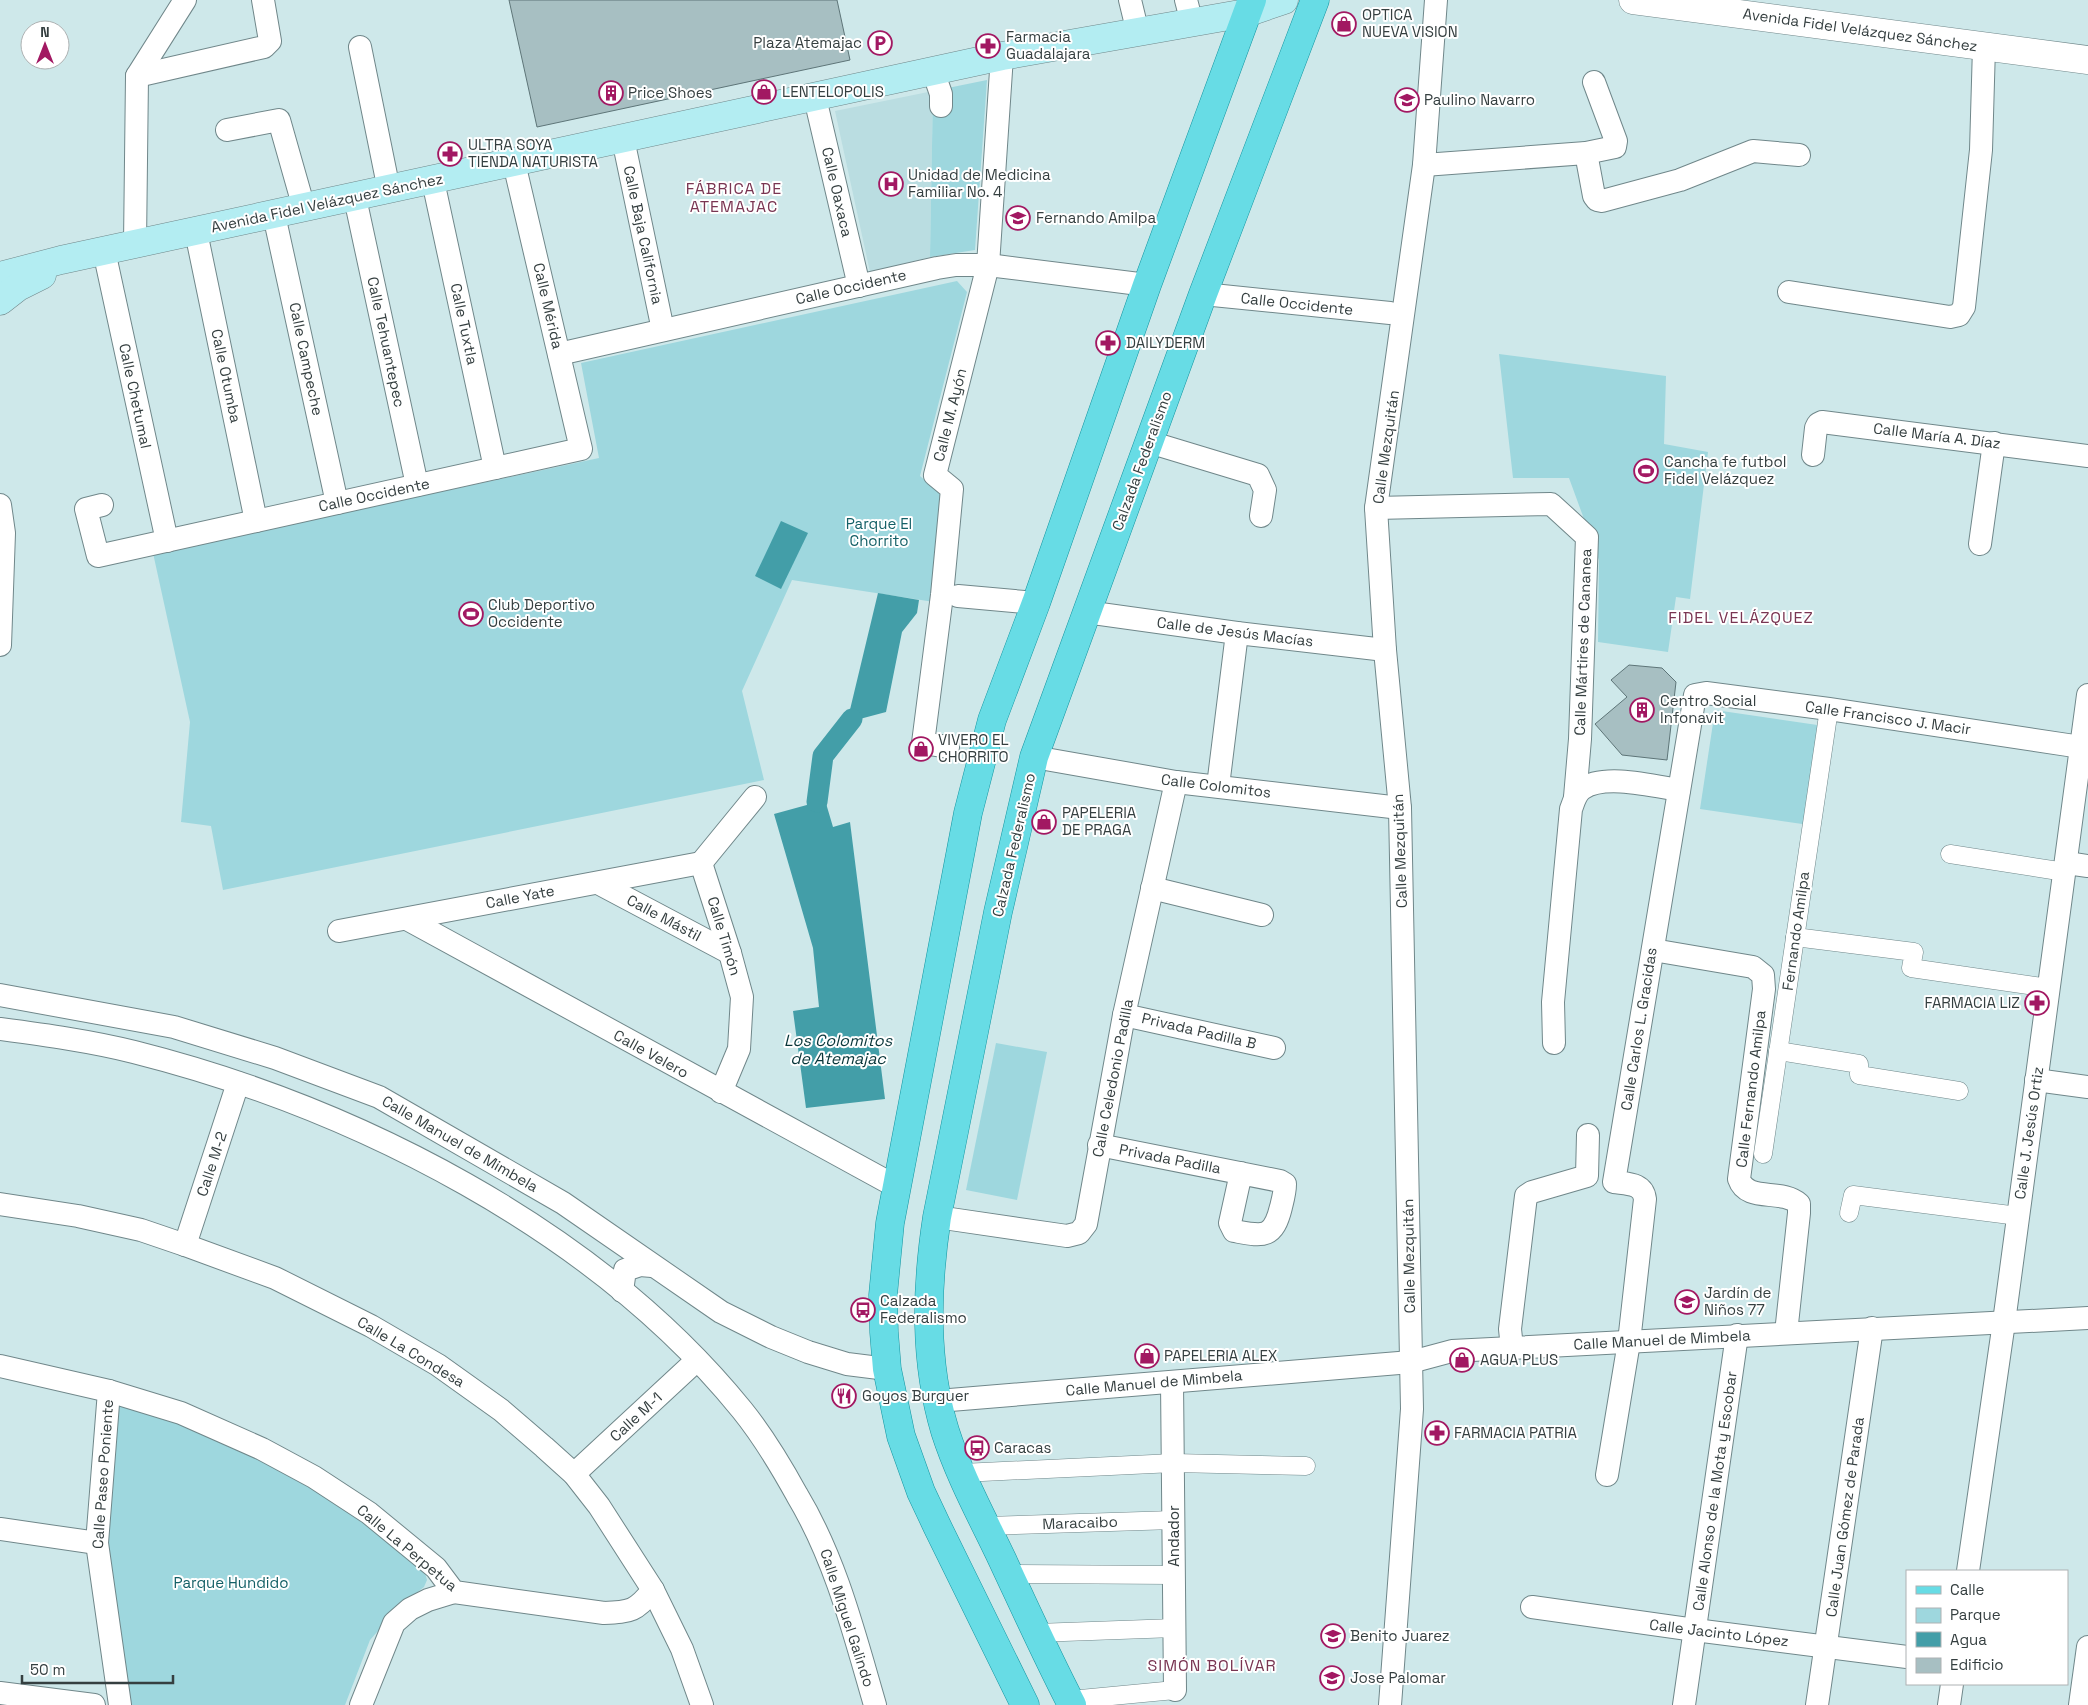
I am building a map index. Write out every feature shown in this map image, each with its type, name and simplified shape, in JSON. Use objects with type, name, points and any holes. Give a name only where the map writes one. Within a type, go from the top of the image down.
[{"type":"main road","name":"Avenida Fidel Velázquez Sánchez","points":[[1,292],[104,251],[1002,56],[1138,33],[1189,12],[1249,7],[1284,0]]},
{"type":"main road","name":"Calzada Federalismo","points":[[1071,1703],[986,1526],[945,1432],[931,1360],[928,1313],[931,1258],[937,1218],[998,912],[1034,757],[1149,442],[1315,0]]},
{"type":"main road","points":[[1024,1705],[921,1492],[901,1436],[887,1369],[883,1296],[890,1223],[968,813],[992,720],[1036,603],[1147,285],[1249,7]]},
{"type":"street","points":[[136,244],[137,76],[185,0]]},
{"type":"street","points":[[137,76],[264,47],[270,41],[263,0]]},
{"type":"street","points":[[1130,0],[1138,33]]},
{"type":"street","name":"Calle Mezquitán","points":[[1390,1705],[1412,1409],[1400,808],[1385,650],[1376,508],[1424,165],[1436,0]]},
{"type":"street","name":"Avenida Fidel Velázquez Sánchez","points":[[1633,0],[2088,60]]},
{"type":"street","points":[[360,47],[389,190]]},
{"type":"street","points":[[1789,292],[1950,317],[1959,315],[1964,307],[1981,150],[1984,47]]},
{"type":"street","name":"Calle M. Ayón","points":[[948,747],[923,743],[942,595],[952,489],[935,475],[988,265],[1002,56]]},
{"type":"street","points":[[933,71],[941,94],[941,106]]},
{"type":"street","points":[[1424,165],[1586,153],[1615,147],[1616,141],[1594,82]]},
{"type":"street","name":"Calle Oaxaca","points":[[815,98],[859,286]]},
{"type":"street","points":[[227,130],[279,120],[304,208]]},
{"type":"street","name":"Calle Baja California","points":[[623,139],[663,330]]},
{"type":"street","points":[[1586,153],[1594,196],[1597,200],[1602,201],[1680,180],[1753,151],[1799,155]]},
{"type":"street","name":"Calle Mérida","points":[[514,163],[581,449]]},
{"type":"street","name":"Calle Tuxtla","points":[[433,181],[495,468]]},
{"type":"street","name":"Calle Tehuantepec","points":[[355,198],[417,485]]},
{"type":"street","name":"Calle Campeche","points":[[274,215],[337,503]]},
{"type":"street","name":"Calle Otumba","points":[[196,232],[256,521]]},
{"type":"street","name":"Calle Chetumal","points":[[104,251],[167,541]]},
{"type":"street","name":"Calle Occidente","points":[[559,354],[956,265],[988,265],[1147,285]]},
{"type":"street","name":"Calle Occidente","points":[[1204,294],[1390,313]]},
{"type":"street","name":"Calle María A. Díaz","points":[[1813,455],[1816,428],[1822,422],[2088,456]]},
{"type":"street","points":[[1149,442],[1258,475],[1265,490],[1261,516]]},
{"type":"street","points":[[1980,544],[1994,443]]},
{"type":"street","name":"Calle Occidente","points":[[102,505],[86,509],[98,556],[581,449]]},
{"type":"street","points":[[0,504],[2,541],[0,645]]},
{"type":"street","name":"Calle Mártires de Cananea","points":[[1376,508],[1551,504],[1587,537],[1580,739],[1575,797],[1571,809],[1553,1002],[1554,1043]]},
{"type":"street","points":[[958,596],[1036,603]]},
{"type":"street","name":"Calle de Jesús Macías","points":[[1086,612],[1237,633],[1385,650]]},
{"type":"street","points":[[1218,786],[1237,633]]},
{"type":"street","name":"Calle Francisco J. Macir","points":[[1695,696],[1706,694],[1829,709],[2081,747]]},
{"type":"street","name":"Calle J. Jesús Ortiz","points":[[1968,1570],[2049,988],[2073,867],[2081,747],[2088,695]]},
{"type":"street","name":"Calle Carlos L. Gracidas","points":[[1629,1342],[1645,1199],[1644,1192],[1638,1186],[1614,1182],[1695,696]]},
{"type":"street","name":"Fernando Amilpa","points":[[1763,1154],[1829,709]]},
{"type":"street","name":"Calle Colomitos","points":[[1034,757],[1176,782],[1400,808]]},
{"type":"street","points":[[1575,797],[1581,789],[1593,782],[1607,780],[1679,790]]},
{"type":"street","name":"Calle Celedonio Padilla","points":[[937,1218],[1067,1236],[1079,1233],[1086,1224],[1124,1015],[1176,782]]},
{"type":"street","points":[[701,863],[755,797]]},
{"type":"street","points":[[1950,854],[2073,867]]},
{"type":"street","name":"Calle Yate","points":[[340,931],[701,863]]},
{"type":"street","name":"Calle Timón","points":[[701,863],[742,997],[739,1049],[721,1092]]},
{"type":"street","name":"Calle Mástil","points":[[598,883],[730,953]]},
{"type":"street","points":[[1152,888],[1262,915]]},
{"type":"street","name":"Calle Velero","points":[[406,919],[897,1187]]},
{"type":"street","points":[[1795,937],[1914,952],[1911,968],[2049,988]]},
{"type":"street","name":"Calle Fernando Amilpa","points":[[1652,950],[1753,967],[1763,976],[1764,989],[1739,1179],[1742,1187],[1748,1192],[1792,1198],[1799,1204],[1786,1333]]},
{"type":"street","name":"Calle Manuel de Mimbela","points":[[0,995],[174,1027],[275,1058],[379,1097],[563,1203],[720,1312],[770,1338],[847,1364],[887,1369]]},
{"type":"street","name":"Privada Padilla B","points":[[1124,1015],[1274,1048]]},
{"type":"street","points":[[0,1029],[66,1038],[132,1052],[238,1083],[339,1120],[407,1153],[540,1229],[622,1291],[698,1360]]},
{"type":"street","points":[[1778,1051],[1859,1064],[1859,1075],[1959,1091]]},
{"type":"street","points":[[2036,1080],[2088,1087]]},
{"type":"street","name":"Calle M-2","points":[[185,1245],[238,1083]]},
{"type":"street","points":[[1512,1348],[1510,1329],[1526,1196],[1532,1192],[1587,1176],[1588,1135]]},
{"type":"street","name":"Privada Padilla","points":[[1099,1145],[1241,1173]]},
{"type":"street","points":[[1849,1214],[1853,1195],[2018,1216]]},
{"type":"street","name":"Calle La Condesa","points":[[0,1204],[87,1218],[141,1230],[275,1278],[371,1326],[438,1365],[501,1410],[574,1474],[599,1506],[642,1570],[653,1590],[682,1649],[702,1705]]},
{"type":"street","points":[[594,1269],[606,1271],[613,1270],[617,1266],[620,1254],[617,1241]]},
{"type":"street","points":[[622,1291],[625,1270],[640,1265],[652,1266]]},
{"type":"street","name":"Calle Manuel de Mimbela","points":[[938,1401],[1411,1362],[1452,1351],[2088,1318]]},
{"type":"street","name":"Calle Juan Gómez de Parada","points":[[1817,1705],[1872,1328]]},
{"type":"street","name":"Calle Alonso de la Mota y Escobar","points":[[1684,1705],[1737,1336]]},
{"type":"street","points":[[1607,1475],[1629,1342]]},
{"type":"street","name":"Calle M-1","points":[[574,1474],[698,1360]]},
{"type":"street","name":"Calle Miguel Galindo","points":[[698,1360],[743,1412],[772,1454],[798,1496],[826,1548],[846,1606],[875,1705]]},
{"type":"street","name":"Calle La Perpetua","points":[[0,1366],[109,1391],[181,1413],[262,1449],[314,1477],[369,1513],[436,1568],[454,1592],[604,1613],[622,1612],[640,1606],[653,1590]]},
{"type":"street","name":"Andador","points":[[1172,1382],[1175,1690]]},
{"type":"street","name":"Calle Paseo Poniente","points":[[109,1391],[97,1543],[120,1705]]},
{"type":"street","points":[[962,1473],[1174,1463],[1306,1466]]},
{"type":"street","name":"Maracaibo","points":[[986,1526],[1174,1520]]},
{"type":"street","points":[[0,1529],[97,1543]]},
{"type":"street","points":[[1009,1574],[1174,1575]]},
{"type":"street","points":[[361,1705],[394,1622],[410,1609],[428,1600],[454,1592]]},
{"type":"street","name":"Calle Jacinto López","points":[[1532,1607],[1906,1657]]},
{"type":"street","points":[[1036,1633],[1175,1628]]},
{"type":"street","points":[[2080,1705],[2079,1678],[2088,1647]]},
{"type":"street","points":[[1949,1705],[1952,1685]]},
{"type":"street","points":[[1071,1703],[1175,1690]]},
{"type":"street","points":[[0,1693],[94,1705]]},
{"type":"shaded area","name":"Unidad de Medicina Familiar No. 4","points":[[933,91],[930,257],[870,272],[835,111]]},
{"type":"green space","points":[[987,80],[975,250],[930,257],[933,91]]},
{"type":"green space","name":"Club Deportivo Occidente","points":[[957,281],[967,292],[920,476],[944,497],[934,602],[792,580],[742,691],[764,780],[223,890],[211,826],[181,822],[190,722],[153,553],[599,458],[581,363]]},
{"type":"green space","points":[[1499,354],[1666,376],[1664,444],[1708,452],[1690,599],[1676,597],[1668,652],[1598,642],[1599,560],[1569,478],[1513,478]]},
{"type":"green space","points":[[1715,710],[1831,727],[1816,826],[1700,809]]},
{"type":"green space","points":[[996,1043],[1047,1052],[1017,1200],[966,1190]]},
{"type":"green space","name":"Parque Hundido","points":[[115,1403],[189,1426],[271,1465],[331,1499],[380,1532],[425,1573],[427,1580],[424,1587],[401,1605],[370,1640],[345,1705],[126,1705],[103,1534]]},
{"type":"water","points":[[781,521],[808,533],[781,589],[755,576]]},
{"type":"water","points":[[878,593],[919,600],[917,613],[902,632],[886,712],[856,720],[848,718]]},
{"type":"water","name":"Los Colomitos de Atemajac","points":[[825,800],[833,827],[850,822],[885,1099],[806,1108],[793,1011],[819,1007],[813,948],[774,814]]},
{"type":"building","name":"Price Shoes","points":[[509,0],[837,0],[850,60],[537,127]]},
{"type":"building","name":"Centro Social Infonavit","points":[[1629,665],[1662,668],[1676,682],[1667,760],[1622,755],[1595,724],[1627,697],[1611,680]]},
{"type":"waterway","points":[[817,802],[823,756],[852,719]]},
{"type":"place","name":"OPTICA NUEVA VISION","points":[[1344,24]]},
{"type":"place","name":"Plaza Atemajac","points":[[880,43]]},
{"type":"place","name":"Farmacia Guadalajara","points":[[988,46]]},
{"type":"place","name":"LENTELOPOLIS","points":[[764,92]]},
{"type":"place","name":"Price Shoes","points":[[611,93]]},
{"type":"place","name":"Paulino Navarro","points":[[1407,100]]},
{"type":"place","name":"ULTRA SOYA TIENDA NATURISTA","points":[[450,154]]},
{"type":"place","name":"Unidad de Medicina Familiar No. 4","points":[[891,184]]},
{"type":"place","name":"Fernando Amilpa","points":[[1018,218]]},
{"type":"place","name":"DAILYDERM","points":[[1108,343]]},
{"type":"place","name":"Cancha fe futbol Fidel Velázquez","points":[[1646,471]]},
{"type":"place","name":"Club Deportivo Occidente","points":[[471,614]]},
{"type":"place","name":"Centro Social Infonavit","points":[[1642,710]]},
{"type":"place","name":"VIVERO EL CHORRITO","points":[[921,749]]},
{"type":"place","name":"PAPELERIA DE PRAGA","points":[[1044,822]]},
{"type":"place","name":"FARMACIA LIZ","points":[[2037,1003]]},
{"type":"place","name":"Jardín de Niños 77","points":[[1687,1302]]},
{"type":"place","name":"Calzada Federalismo","points":[[863,1310]]},
{"type":"place","name":"PAPELERIA ALEX","points":[[1147,1356]]},
{"type":"place","name":"AGUA PLUS","points":[[1462,1360]]},
{"type":"place","name":"Goyos Burguer","points":[[844,1396]]},
{"type":"place","name":"FARMACIA PATRIA","points":[[1437,1433]]},
{"type":"place","name":"Caracas","points":[[977,1448]]},
{"type":"place","name":"Benito Juarez","points":[[1333,1636]]},
{"type":"place","name":"Jose Palomar","points":[[1332,1678]]},
{"type":"district","name":"FÁBRICA DE ATEMAJAC","points":[[734,197]]},
{"type":"district","name":"FIDEL VELÁZQUEZ","points":[[1741,617]]},
{"type":"district","name":"SIMÓN BOLÍVAR","points":[[1212,1665]]},
{"type":"park label","name":"Parque El Chorrito","points":[[879,532]]}]
